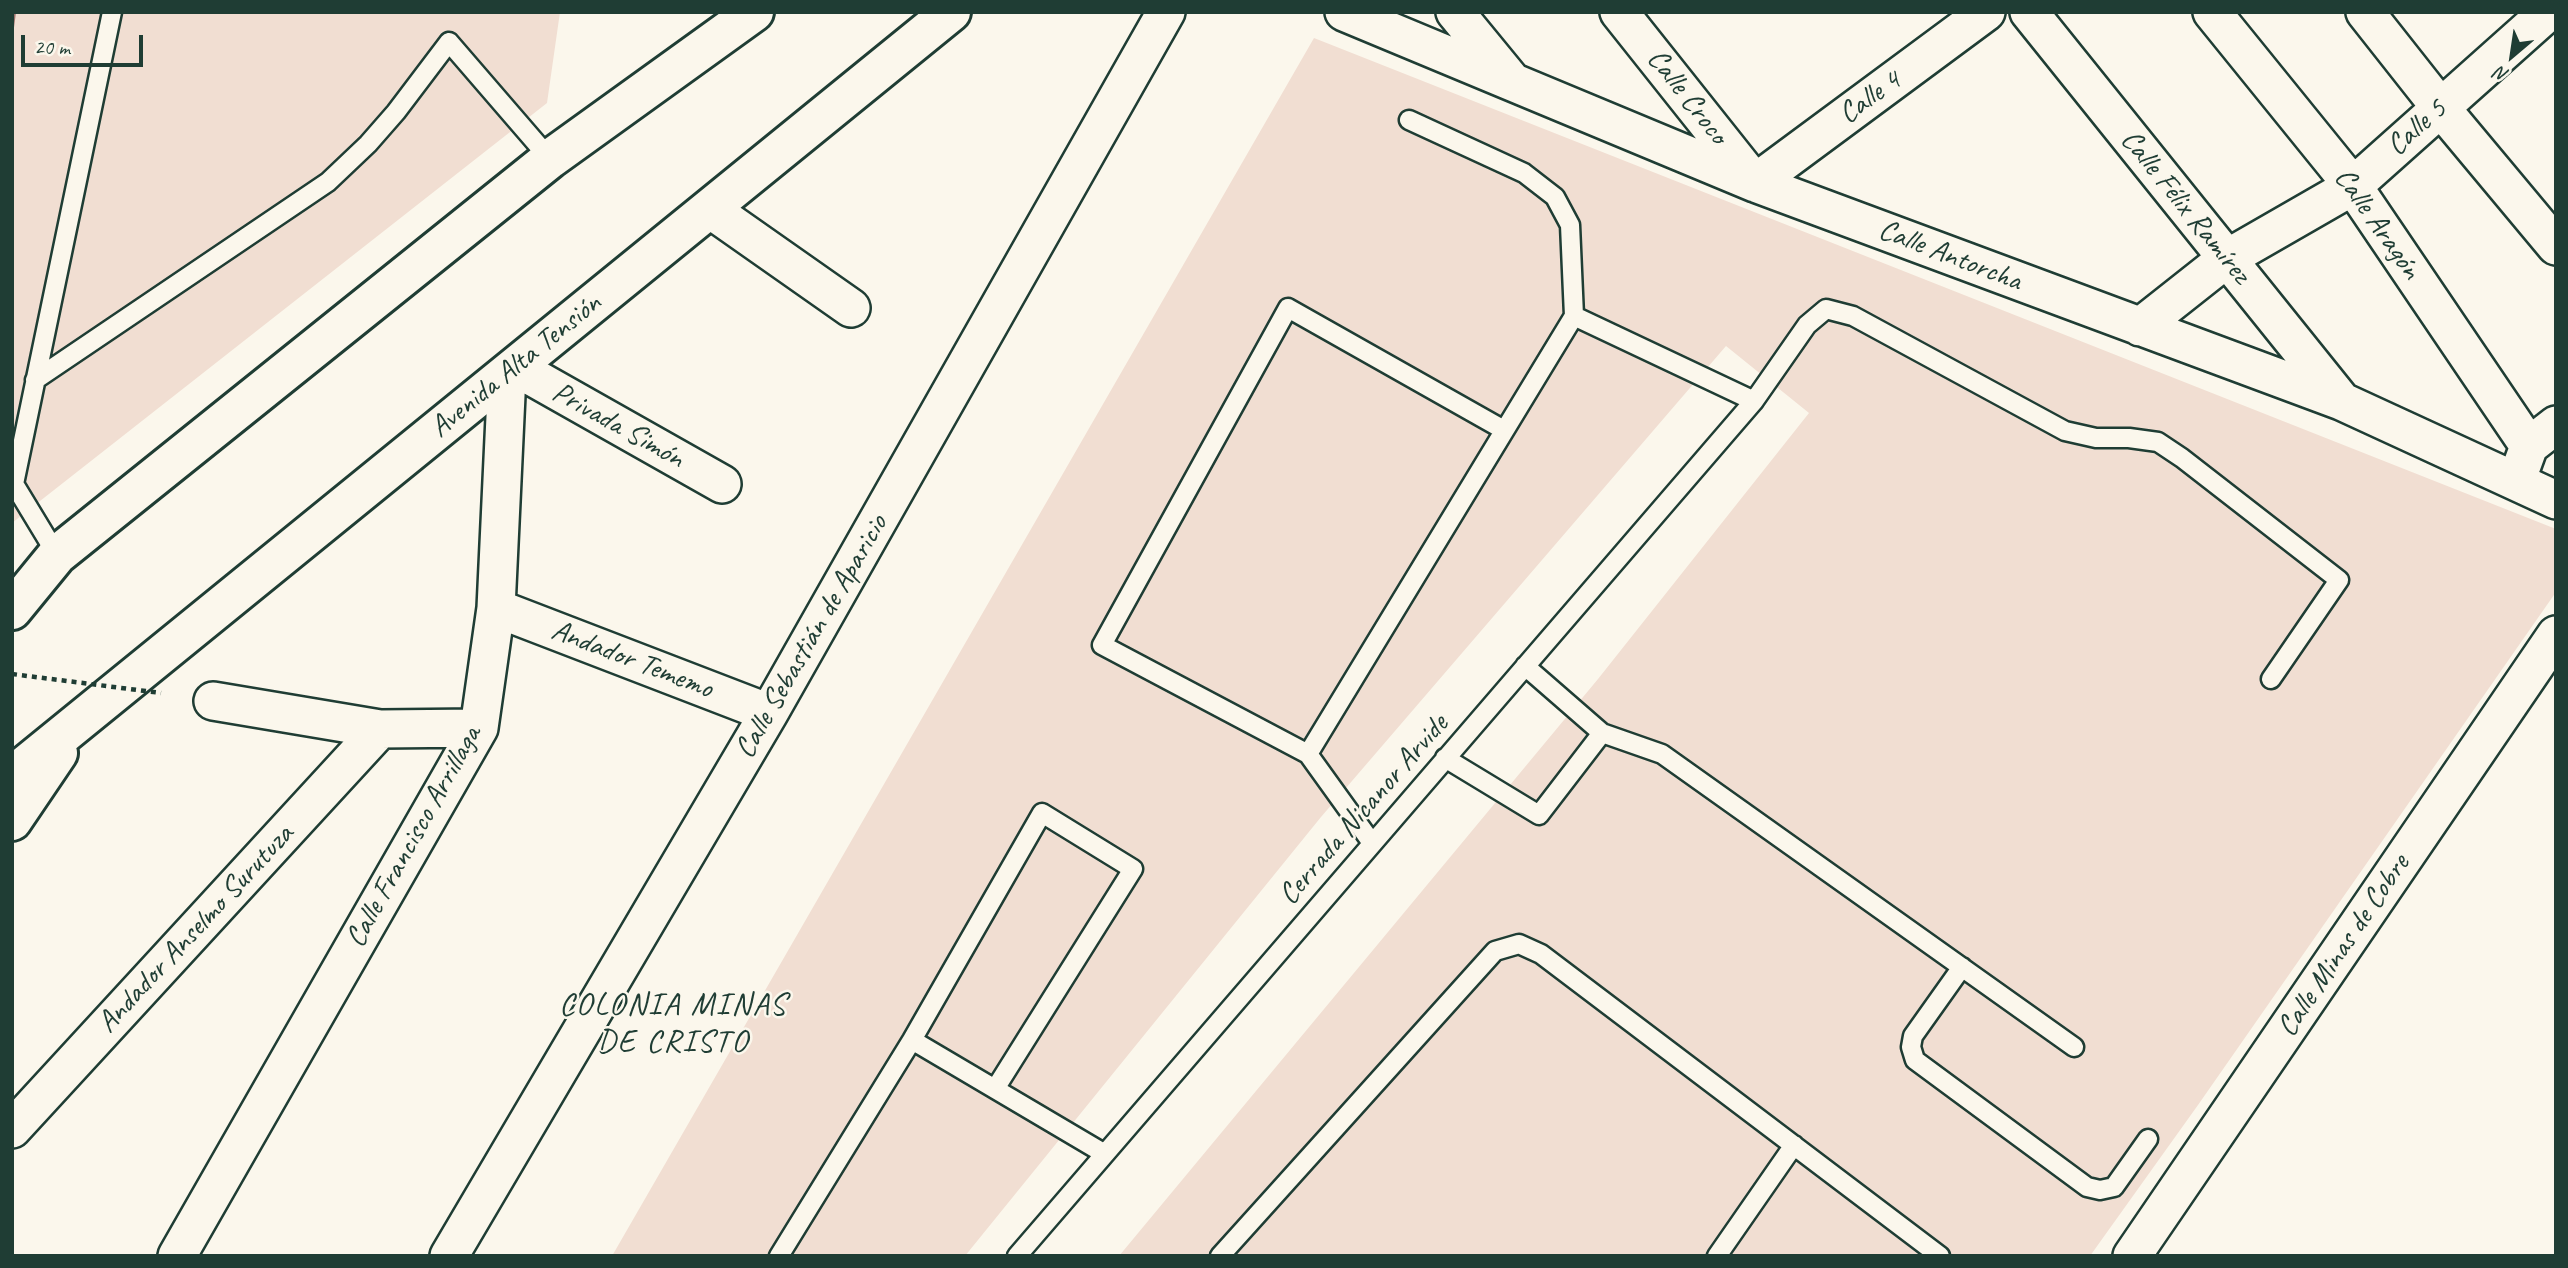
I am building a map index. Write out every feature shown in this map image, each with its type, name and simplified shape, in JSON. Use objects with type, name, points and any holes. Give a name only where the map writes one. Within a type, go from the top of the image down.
[{"type":"main road","points":[[12,610],[57,555],[550,159],[754,12]]},
{"type":"main road","name":"Avenida Alta Tensión","points":[[12,776],[951,12]]},
{"type":"main road","points":[[12,570],[57,555]]},
{"type":"main road","name":"Avenida Alta Tensión","points":[[12,821],[80,720]]},
{"type":"street","name":"Calle Sebastián de Aparicio","points":[[449,1256],[769,713],[1166,12]]},
{"type":"street","name":"Calle Antorcha","points":[[1344,12],[1755,183],[2341,401],[2556,500]]},
{"type":"street","points":[[1455,12],[1514,83]]},
{"type":"street","name":"Calle Croco","points":[[1619,12],[1755,183]]},
{"type":"street","name":"Calle 4","points":[[1755,183],[1948,23],[1986,12]]},
{"type":"street","name":"Calle Félix Ramírez","points":[[2029,12],[2341,401]]},
{"type":"street","name":"Calle Aragón","points":[[2211,12],[2353,186],[2542,435]]},
{"type":"street","points":[[2365,12],[2556,246]]},
{"type":"street","name":"Calle 5","points":[[2140,327],[2226,259],[2353,186],[2440,107],[2552,13]]},
{"type":"street","points":[[710,209],[851,308]]},
{"type":"street","name":"Privada Simón","points":[[511,370],[722,484]]},
{"type":"street","name":"Calle Francisco Arrillaga","points":[[177,1256],[479,728],[496,608],[511,370]]},
{"type":"street","points":[[2516,482],[2542,435]]},
{"type":"street","name":"Andador Tememo","points":[[496,608],[769,713]]},
{"type":"street","name":"Calle Minas de Cobre","points":[[2132,1256],[2556,635]]},
{"type":"street","points":[[213,701],[380,729],[479,728]]},
{"type":"street","name":"Andador Anselmo Surutuza","points":[[12,1129],[380,729]]},
{"type":"lane","points":[[57,555],[14,484],[112,12]]},
{"type":"lane","points":[[35,380],[328,182],[368,144],[396,112],[449,42],[550,159]]},
{"type":"lane","points":[[1308,754],[1574,316],[1570,225],[1555,197],[1524,173],[1409,120]]},
{"type":"lane","points":[[1372,843],[1308,754],[1102,645],[1288,308],[1504,430]]},
{"type":"lane","name":"Cerrada Nicanor Arvide","points":[[1017,1256],[1754,401],[1807,325],[1826,309],[1853,316],[2065,431],[2096,438],[2129,438],[2158,442],[2339,580],[2272,679]]},
{"type":"lane","points":[[1574,316],[1754,401]]},
{"type":"lane","points":[[1525,666],[1602,733],[1662,754],[2074,1047]]},
{"type":"lane","points":[[1445,758],[1539,815],[1602,733]]},
{"type":"lane","points":[[779,1256],[912,1040],[1042,813],[1133,869],[995,1088]]},
{"type":"lane","points":[[1220,1256],[1495,951],[1519,944],[1541,954],[1940,1256]]},
{"type":"lane","points":[[1962,967],[1913,1036],[1911,1047],[1915,1060],[2088,1186],[2100,1190],[2114,1187],[2148,1139]]},
{"type":"lane","points":[[912,1040],[1105,1154]]},
{"type":"lane","points":[[1717,1256],[1794,1145]]},
{"type":"path","points":[[12,674],[161,694]]},
{"type":"shaded area","points":[[12,12],[560,12],[547,103],[12,523]]},
{"type":"shaded area","points":[[1314,38],[2556,529],[2556,592],[2090,1256],[1119,1256],[1598,679],[1809,413],[1726,346],[1321,817],[965,1256],[612,1256]]},
{"type":"district","name":"COLONIA MINAS DE CRISTO","points":[[673,1024]]}]
